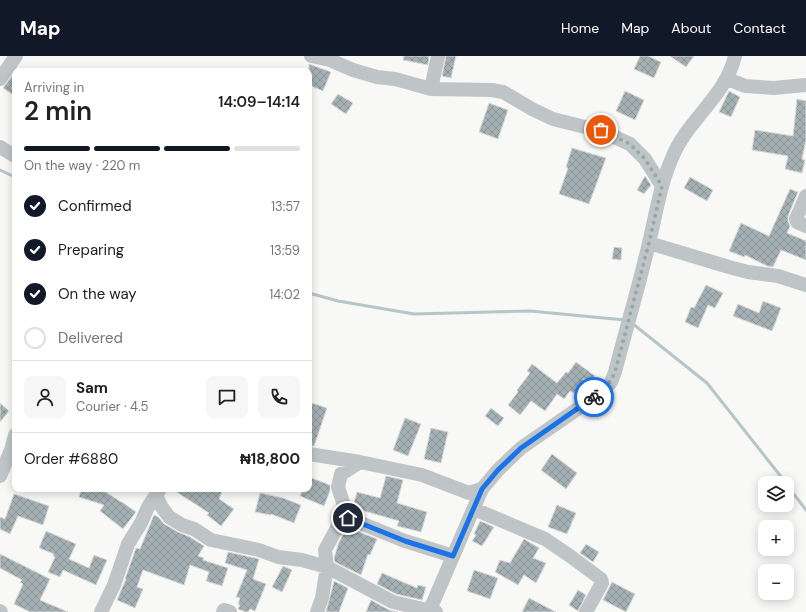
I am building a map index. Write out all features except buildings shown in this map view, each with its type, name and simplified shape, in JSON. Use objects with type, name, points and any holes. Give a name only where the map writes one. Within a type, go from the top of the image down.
[{"type":"street","points":[[0,79],[16,56]]},
{"type":"street","points":[[311,56],[330,60],[353,70],[377,77],[408,82],[431,89],[492,90],[502,92],[532,110],[553,119],[601,130],[630,144],[645,159],[662,186]]},
{"type":"street","points":[[431,89],[438,56]]},
{"type":"street","points":[[158,492],[169,517],[182,525],[194,529],[211,540],[259,550],[278,557],[302,560],[327,567],[394,602],[432,611],[453,556],[482,489],[498,470],[521,448],[602,392],[611,382],[615,372],[649,243],[662,186],[672,157],[686,133],[728,79],[733,68],[735,56]]},
{"type":"street","points":[[728,79],[745,86],[774,88],[806,85]]},
{"type":"street","points":[[0,147],[12,154]]},
{"type":"street","points":[[806,196],[796,219],[797,222],[806,226]]},
{"type":"street","points":[[649,243],[748,272],[778,276],[806,285]]},
{"type":"street","points":[[0,476],[12,446]]},
{"type":"street","points":[[312,454],[360,462],[422,476],[469,493],[482,489]]},
{"type":"street","points":[[348,518],[338,486],[341,474],[360,462]]},
{"type":"street","points":[[100,612],[114,585],[128,544],[158,492]]},
{"type":"street","points":[[474,509],[545,539],[601,579],[602,583],[586,612]]},
{"type":"street","points":[[348,518],[405,541],[453,556]]},
{"type":"street","points":[[317,612],[322,598],[327,567],[325,550],[338,526],[348,518]]},
{"type":"street","points":[[223,612],[224,610],[230,612]]},
{"type":"waterway","points":[[0,170],[12,176]]},
{"type":"waterway","points":[[312,294],[338,301],[414,314],[530,311],[625,320]]},
{"type":"waterway","points":[[633,324],[707,383],[780,476]]},
{"type":"waterway","points":[[794,494],[806,510]]},
{"type":"way so far","points":[[594,397],[602,392],[611,382],[615,372],[649,243],[662,186],[645,159],[630,144],[601,130]]},
{"type":"route","points":[[348,518],[405,541],[453,556],[482,489],[498,470],[521,448],[594,397]]}]
